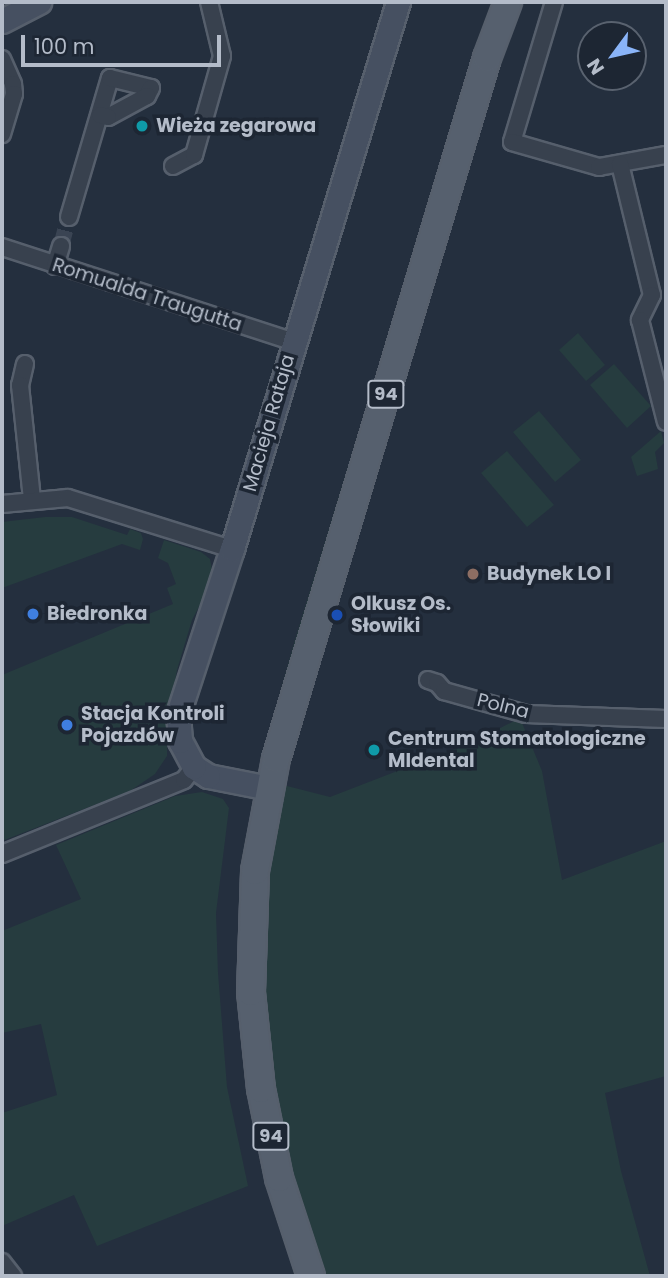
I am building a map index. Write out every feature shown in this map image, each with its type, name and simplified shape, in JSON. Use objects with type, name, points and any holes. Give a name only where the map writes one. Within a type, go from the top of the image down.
[{"type":"main road","name":"94","points":[[311,1276],[279,1178],[261,1089],[251,992],[255,871],[269,788],[302,669],[483,71],[508,2]]},
{"type":"street","points":[[2,21],[39,2]]},
{"type":"street","points":[[173,166],[194,155],[222,56],[209,2]]},
{"type":"street","name":"Macieja Rataja","points":[[194,767],[180,741],[178,714],[232,549],[398,2]]},
{"type":"street","points":[[554,2],[512,142],[599,167],[666,155]]},
{"type":"street","points":[[2,59],[13,84],[14,94],[2,134]]},
{"type":"street","points":[[69,217],[100,115]]},
{"type":"street","points":[[621,164],[653,295],[640,320],[666,422]]},
{"type":"street","points":[[55,266],[61,246]]},
{"type":"street","name":"Romualda Traugutta","points":[[2,247],[293,342]]},
{"type":"street","points":[[25,364],[20,385],[32,499]]},
{"type":"street","points":[[2,504],[32,499],[68,498],[232,549]]},
{"type":"street","name":"Polna","points":[[428,680],[437,683],[444,691],[526,714],[666,719]]},
{"type":"street","points":[[2,853],[160,791],[184,780],[194,767],[208,776],[269,788]]},
{"type":"green space","points":[[493,2],[499,2],[277,719],[273,717],[295,640],[451,129]]},
{"type":"green space","points":[[578,333],[605,365],[586,381],[559,350]]},
{"type":"green space","points":[[614,364],[651,406],[627,428],[590,385]]},
{"type":"green space","points":[[539,411],[581,460],[555,482],[513,432]]},
{"type":"green space","points":[[661,431],[664,443],[655,452],[658,469],[637,476],[631,457]]},
{"type":"green space","points":[[507,451],[554,505],[527,527],[481,473]]},
{"type":"green space","points":[[72,517],[127,535],[130,529],[141,533],[143,539],[140,550],[122,544],[2,588],[2,522]]},
{"type":"green space","points":[[164,540],[201,552],[210,559],[212,569],[203,599],[192,620],[177,670],[167,727],[167,756],[155,774],[130,791],[2,841],[2,675],[173,604],[167,588],[176,584],[168,563],[158,558]]},
{"type":"green space","points":[[520,718],[542,771],[562,880],[666,841],[666,1076],[605,1093],[621,1171],[650,1276],[318,1276],[267,1089],[258,979],[264,877],[283,785],[330,797],[475,741]]},
{"type":"green space","points":[[202,792],[223,799],[229,808],[216,913],[218,973],[227,1087],[248,1186],[97,1246],[74,1195],[2,1226],[2,1113],[57,1095],[41,1024],[2,1033],[2,931],[81,899],[56,845],[175,796]]},
{"type":"tunnel","points":[[61,246],[69,217]]},
{"type":"place","name":"Wieża zegarowa","points":[[142,126]]},
{"type":"place","name":"Budynek LO I","points":[[473,574]]},
{"type":"place","name":"Biedronka","points":[[33,614]]},
{"type":"place","name":"Olkusz Os. Słowiki","points":[[337,615]]},
{"type":"place","name":"Stacja Kontroli Pojazdów","points":[[67,725]]},
{"type":"place","name":"Centrum Stomatologiczne MIdental","points":[[374,750]]}]
